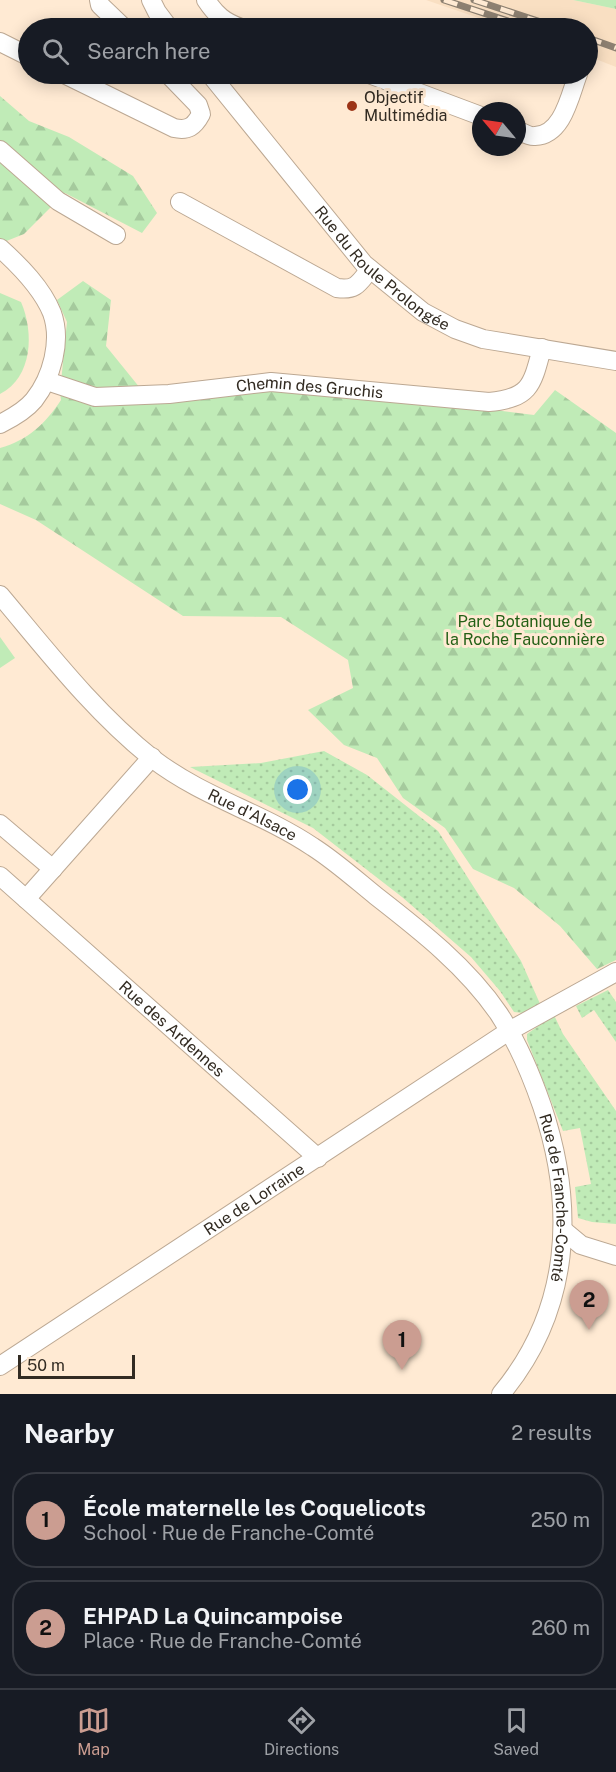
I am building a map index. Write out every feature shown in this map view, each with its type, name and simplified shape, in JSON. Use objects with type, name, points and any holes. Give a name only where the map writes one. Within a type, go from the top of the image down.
[{"type":"street","points":[[99,0],[100,5],[114,18]]},
{"type":"street","points":[[151,0],[162,18]]},
{"type":"street","points":[[206,0],[220,18]]},
{"type":"street","points":[[0,42],[18,51]]},
{"type":"street","points":[[84,84],[174,128],[184,130],[192,127],[201,114],[198,105],[178,84]]},
{"type":"street","name":"Rue du Roule Prolongée","points":[[218,84],[370,269],[423,312],[483,339],[616,361]]},
{"type":"street","points":[[396,84],[472,113]]},
{"type":"street","points":[[526,134],[534,137],[548,133],[560,121],[574,84]]},
{"type":"street","points":[[0,150],[58,201],[116,235]]},
{"type":"street","points":[[180,202],[338,288],[349,290],[357,285],[370,269]]},
{"type":"street","points":[[0,248],[34,284],[52,314],[56,333],[55,352],[47,381],[33,402],[0,424]]},
{"type":"street","name":"Chemin des Gruchis","points":[[47,381],[95,397],[168,394],[271,382],[489,402],[519,396],[527,389],[536,372],[542,348]]},
{"type":"street","name":"Rue d'Alsace","points":[[0,595],[77,687],[112,723],[178,777],[283,829],[312,846],[446,952],[498,1013],[509,1031]]},
{"type":"street","points":[[26,899],[152,757]]},
{"type":"street","points":[[0,824],[53,869]]},
{"type":"street","name":"Rue des Ardennes","points":[[0,876],[318,1158]]},
{"type":"street","name":"Rue de Lorraine","points":[[0,1366],[509,1031],[616,972]]},
{"type":"street","name":"Rue de Franche-Comté","points":[[501,1394],[515,1377],[545,1321],[556,1289],[563,1230],[561,1177],[554,1145],[531,1073],[509,1031]]},
{"type":"street","points":[[563,1230],[581,1245],[616,1256]]},
{"type":"shaded area","points":[[426,0],[573,0],[616,9],[616,67],[598,60],[598,18],[479,18]]},
{"type":"green space","points":[[573,0],[616,0],[616,9]]},
{"type":"green space","points":[[0,96],[29,121],[69,137],[133,176],[157,213],[142,233],[65,193],[24,234],[4,242],[0,238]]},
{"type":"green space","name":"Parc Botanique de la Roche Fauconnière","points":[[83,281],[111,300],[106,346],[153,404],[251,388],[318,387],[534,415],[555,390],[616,433],[616,960],[597,969],[560,926],[514,888],[473,869],[445,828],[403,798],[377,758],[344,745],[308,710],[353,688],[348,660],[281,617],[183,616],[36,520],[0,504],[0,448],[10,445],[35,430],[61,400],[67,322],[57,300]]},
{"type":"green space","points":[[0,293],[21,302],[29,340],[25,365],[19,377],[0,394]]},
{"type":"green space","points":[[0,637],[15,658],[0,668]]},
{"type":"green space","points":[[324,751],[367,775],[438,831],[521,961],[541,1006],[523,1013],[514,1012],[500,991],[471,957],[402,897],[313,828],[190,767],[261,763]]},
{"type":"green space","points":[[608,990],[616,1002],[616,1042],[594,1010],[582,1018],[576,1006]]},
{"type":"green space","points":[[554,1015],[563,1034],[616,1111],[616,1224],[578,1218],[575,1187],[591,1184],[580,1128],[563,1131],[527,1040],[527,1034]]},
{"type":"railway","points":[[444,0],[499,18]]},
{"type":"railway","points":[[474,0],[529,18]]},
{"type":"railway","points":[[598,42],[616,48]]},
{"type":"place","name":"Objectif Multimédia","points":[[352,106]]},
{"type":"place","name":"EHPAD La Quincampoise","points":[[589,1330]]},
{"type":"place","name":"École maternelle les Coquelicots","points":[[402,1370]]}]
